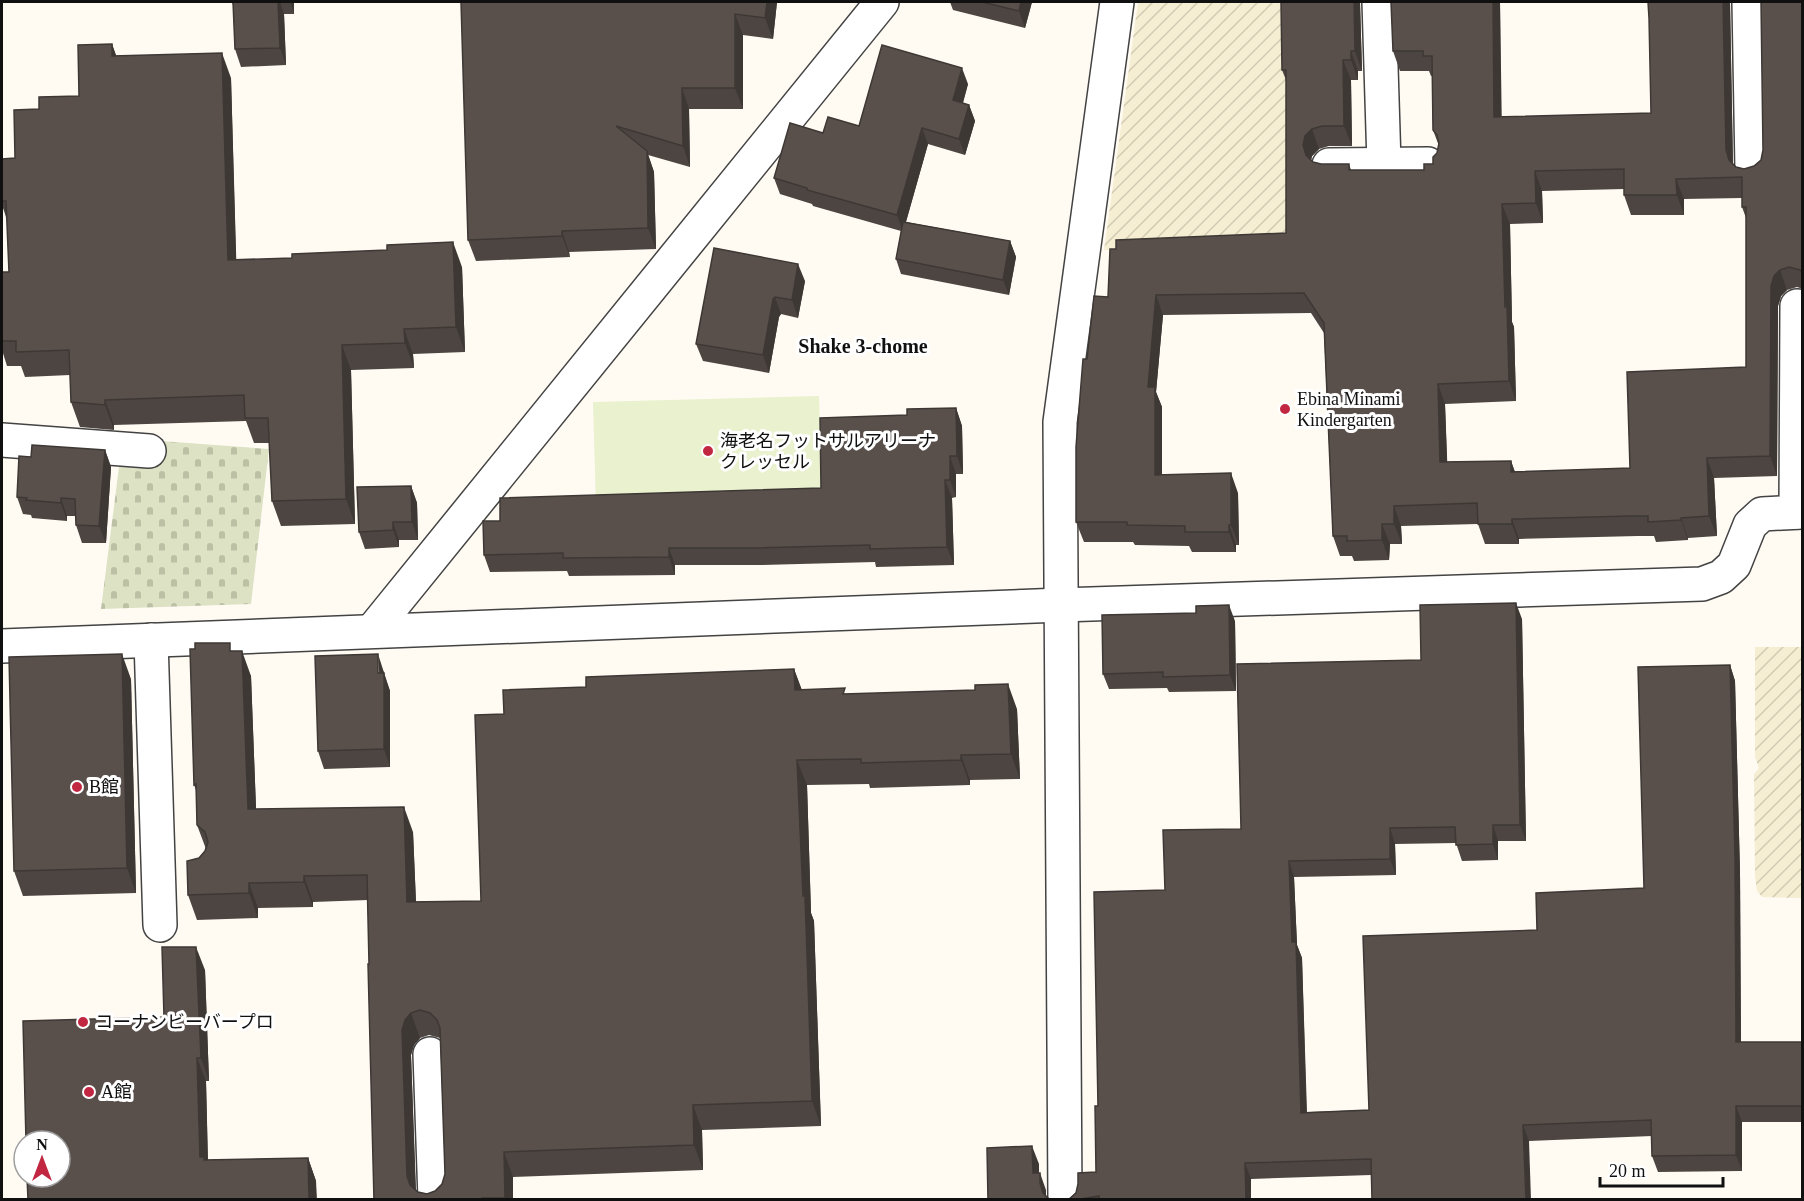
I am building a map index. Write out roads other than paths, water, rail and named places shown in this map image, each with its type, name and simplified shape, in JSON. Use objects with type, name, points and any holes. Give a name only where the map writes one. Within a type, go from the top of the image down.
[{"type":"street","points":[[372,631],[882,2]]},
{"type":"street","points":[[1065,1200],[1060,422],[1117,2]]},
{"type":"street","points":[[1379,2],[1384,164]]},
{"type":"street","points":[[1749,2],[1752,170]]},
{"type":"street","points":[[1329,165],[1428,164]]},
{"type":"street","points":[[2,646],[1061,605],[1702,584],[1721,577],[1734,565],[1750,525],[1762,514],[1799,512],[1797,306]]},
{"type":"street","points":[[2,440],[149,451]]},
{"type":"street","points":[[151,640],[173,867],[160,925]]},
{"type":"street","points":[[430,1054],[435,1200]]},
{"type":"place","name":"Ebina Minami Kindergarten","points":[[1285,409]]},
{"type":"place","name":"海老名フットサルアリーナ クレッセル","points":[[708,451]]},
{"type":"place","name":"B館","points":[[77,787]]},
{"type":"place","name":"コーナンビーバープロ","points":[[83,1022]]},
{"type":"place","name":"A館","points":[[89,1092]]},
{"type":"district","name":"Shake 3-chome","points":[[863,346]]}]
